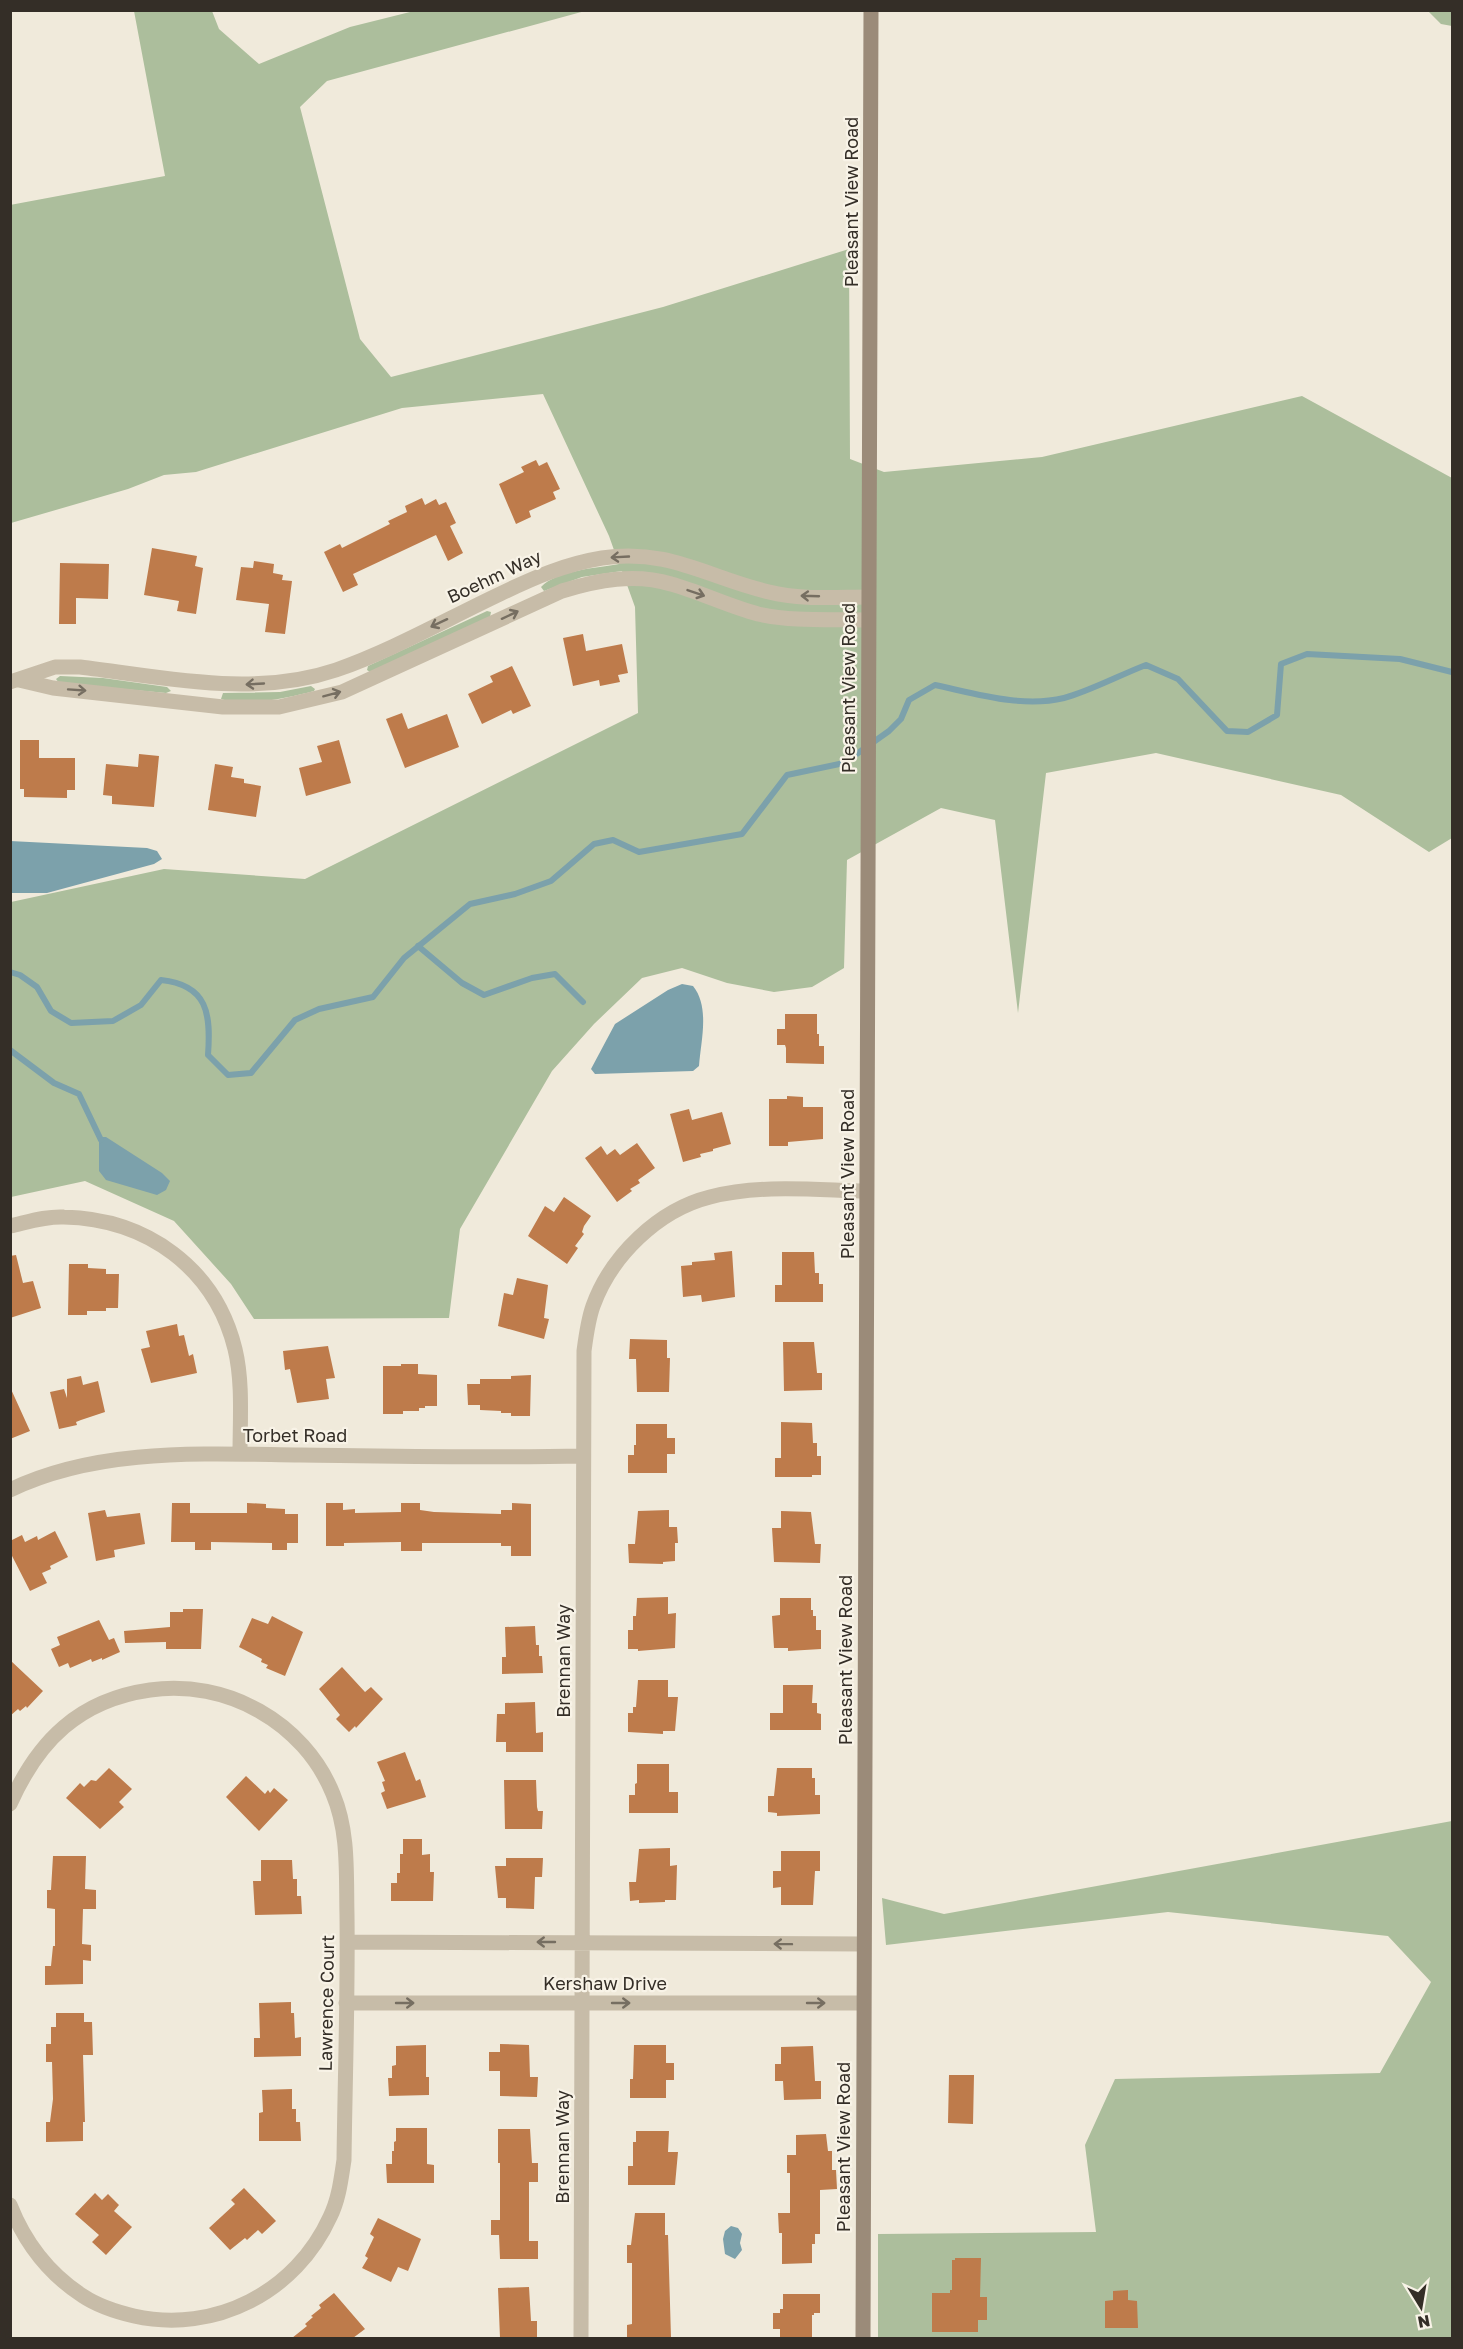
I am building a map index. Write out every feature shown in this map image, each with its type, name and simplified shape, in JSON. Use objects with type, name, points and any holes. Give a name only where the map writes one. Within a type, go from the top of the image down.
[{"type":"street","name":"Pleasant View Road","points":[[863,2338],[871,10]]},
{"type":"street","name":"Boehm Way","points":[[15,681],[55,667],[80,667],[236,685],[310,677],[343,667],[542,574],[575,563],[604,558],[633,556],[670,560],[769,592],[800,596],[868,597]]},
{"type":"street","points":[[665,582],[670,560]]},
{"type":"street","name":"Boehm Way","points":[[15,681],[53,688],[204,705],[243,708],[279,707],[324,697],[356,686],[562,591],[589,583],[631,578],[665,582],[757,614],[782,618],[868,620]]},
{"type":"street","points":[[343,667],[356,686]]},
{"type":"street","points":[[202,681],[204,705]]},
{"type":"street","name":"Brennan Way","points":[[581,2338],[583,1456],[584,1351],[587,1328],[605,1281],[621,1256],[639,1237],[675,1212],[709,1197],[740,1191],[866,1191]]},
{"type":"street","points":[[10,1226],[62,1216],[98,1219],[132,1229],[160,1243],[183,1261],[200,1279],[216,1302],[228,1325],[236,1351],[240,1454]]},
{"type":"street","name":"Torbet Road","points":[[10,1490],[55,1473],[94,1463],[137,1457],[240,1454],[583,1456]]},
{"type":"street","name":"Lawrence Court","points":[[10,1804],[22,1777],[43,1747],[68,1723],[101,1703],[136,1692],[170,1687],[203,1690],[238,1700],[269,1716],[294,1736],[316,1761],[333,1794],[342,1823],[346,1855],[347,1942],[344,2160],[340,2187],[331,2216],[317,2240],[299,2265],[277,2285],[251,2302],[221,2314],[188,2320],[152,2320],[118,2312],[85,2298],[56,2275],[34,2250],[10,2205]]},
{"type":"street","points":[[347,1942],[863,1944]]},
{"type":"street","name":"Kershaw Drive","points":[[346,2003],[863,2003]]},
{"type":"green space","points":[[134,11],[212,11],[219,29],[259,64],[350,27],[414,11],[585,11],[327,81],[300,107],[360,339],[391,377],[663,307],[849,249],[850,459],[884,472],[1042,457],[1302,396],[1452,478],[1452,838],[1429,852],[1341,795],[1156,753],[1046,773],[1018,1013],[995,820],[941,808],[847,860],[844,968],[812,987],[774,992],[727,983],[682,968],[642,978],[594,1024],[552,1071],[460,1229],[449,1318],[254,1319],[231,1284],[174,1221],[85,1181],[11,1197],[11,902],[164,869],[305,879],[638,713],[635,607],[622,571],[582,577],[544,591],[541,587],[548,581],[567,573],[619,564],[609,536],[543,394],[402,408],[196,472],[164,475],[128,489],[11,523],[10,205],[165,176]]},
{"type":"green space","points":[[1428,11],[1452,11],[1452,26],[1441,24]]},
{"type":"green space","points":[[487,611],[491,612],[490,617],[370,672],[367,670],[368,666]]},
{"type":"green space","points":[[60,676],[103,678],[167,687],[171,691],[166,693],[59,683],[56,679]]},
{"type":"green space","points":[[311,686],[315,689],[314,691],[267,701],[242,702],[221,699],[223,693],[280,692]]},
{"type":"green space","points":[[1452,1821],[1452,2338],[878,2338],[878,2234],[1096,2232],[1085,2145],[1115,2079],[1380,2073],[1431,1982],[1388,1936],[1168,1912],[886,1945],[882,1898],[944,1914]]},
{"type":"water","points":[[10,841],[147,848],[157,851],[162,859],[154,864],[47,893],[11,893]]},
{"type":"water","points":[[682,984],[693,986],[701,1004],[703,1024],[699,1066],[693,1071],[595,1074],[591,1069],[615,1024],[668,990]]},
{"type":"water","points":[[99,1137],[106,1137],[162,1173],[170,1181],[166,1190],[157,1195],[106,1180],[99,1171]]},
{"type":"water","points":[[731,2226],[738,2228],[742,2234],[740,2243],[742,2250],[735,2259],[725,2254],[723,2239],[725,2231]]},
{"type":"building","points":[[536,460],[539,466],[547,462],[560,489],[553,492],[556,499],[529,511],[531,517],[516,524],[499,484],[524,472],[521,467]]},
{"type":"building","points":[[422,498],[425,505],[436,499],[439,505],[446,502],[456,523],[450,526],[463,553],[448,561],[436,535],[353,574],[358,585],[343,592],[324,552],[340,544],[342,548],[390,524],[388,521],[407,512],[405,506]]},
{"type":"building","points":[[152,548],[197,556],[195,566],[203,568],[196,614],[177,611],[179,601],[144,595]]},
{"type":"building","points":[[254,561],[274,564],[273,573],[283,575],[282,580],[292,581],[285,634],[265,632],[269,604],[236,600],[241,567],[253,568]]},
{"type":"building","points":[[60,563],[109,564],[108,599],[76,598],[76,624],[59,624]]},
{"type":"building","points":[[583,634],[586,651],[622,644],[628,673],[618,675],[620,682],[600,686],[599,680],[573,686],[563,638]]},
{"type":"building","points":[[512,666],[531,706],[513,714],[511,710],[482,724],[468,694],[493,682],[490,676]]},
{"type":"building","points":[[402,713],[408,729],[447,714],[459,747],[405,768],[386,719]]},
{"type":"building","points":[[20,740],[39,740],[39,758],[75,758],[75,790],[67,790],[67,798],[24,797],[24,789],[20,789]]},
{"type":"building","points":[[339,740],[351,783],[306,796],[299,768],[322,762],[317,746]]},
{"type":"building","points":[[139,754],[159,756],[154,807],[112,804],[112,796],[103,795],[106,764],[138,767]]},
{"type":"building","points":[[215,764],[233,767],[231,777],[244,779],[244,783],[261,786],[256,817],[208,810]]},
{"type":"building","points":[[785,1014],[817,1014],[817,1034],[819,1034],[819,1046],[824,1046],[824,1064],[786,1063],[785,1045],[777,1045],[777,1029],[785,1029]]},
{"type":"building","points":[[787,1096],[803,1097],[803,1107],[823,1107],[823,1139],[788,1142],[788,1146],[769,1146],[769,1099],[787,1099]]},
{"type":"building","points":[[689,1109],[692,1120],[722,1112],[731,1144],[683,1162],[670,1114]]},
{"type":"building","points":[[637,1143],[655,1168],[638,1180],[640,1183],[617,1202],[585,1158],[601,1146],[607,1155],[615,1149],[620,1155]]},
{"type":"building","points":[[564,1197],[591,1216],[584,1226],[582,1232],[584,1234],[575,1246],[578,1248],[567,1264],[528,1236],[545,1206],[554,1212]]},
{"type":"building","points":[[732,1251],[735,1297],[702,1302],[701,1295],[683,1297],[681,1266],[692,1265],[692,1262],[715,1260],[714,1253]]},
{"type":"building","points":[[782,1252],[814,1252],[815,1273],[819,1273],[819,1284],[823,1284],[823,1302],[775,1302],[775,1285],[782,1285]]},
{"type":"building","points":[[16,1255],[23,1283],[33,1281],[41,1308],[10,1318],[10,1256]]},
{"type":"building","points":[[69,1264],[88,1264],[88,1268],[106,1269],[106,1274],[119,1274],[118,1308],[106,1308],[106,1311],[87,1311],[87,1315],[68,1315]]},
{"type":"building","points":[[517,1278],[548,1285],[544,1318],[549,1319],[544,1339],[498,1326],[504,1293],[513,1295]]},
{"type":"building","points":[[177,1324],[179,1336],[184,1335],[189,1356],[193,1354],[197,1373],[151,1383],[141,1349],[150,1347],[146,1331]]},
{"type":"building","points":[[630,1339],[667,1340],[667,1358],[670,1358],[669,1392],[637,1392],[636,1359],[629,1359]]},
{"type":"building","points":[[783,1342],[814,1342],[817,1373],[822,1373],[822,1390],[784,1391]]},
{"type":"building","points":[[328,1346],[335,1378],[326,1379],[329,1399],[297,1403],[290,1369],[285,1370],[283,1351]]},
{"type":"building","points":[[401,1364],[418,1364],[418,1374],[437,1375],[437,1406],[425,1406],[425,1408],[419,1408],[419,1411],[403,1411],[403,1414],[383,1414],[383,1366],[401,1366]]},
{"type":"building","points":[[531,1375],[530,1416],[511,1416],[511,1413],[501,1413],[501,1411],[480,1410],[480,1405],[468,1405],[467,1384],[480,1384],[480,1379],[511,1379],[511,1376]]},
{"type":"building","points":[[81,1376],[83,1385],[98,1381],[105,1412],[76,1422],[77,1425],[59,1429],[50,1392],[64,1389],[67,1398],[67,1379]]},
{"type":"building","points":[[10,1387],[30,1431],[10,1439]]},
{"type":"building","points":[[781,1422],[812,1423],[813,1443],[817,1443],[817,1456],[821,1456],[821,1475],[775,1477],[775,1458],[781,1458]]},
{"type":"building","points":[[636,1424],[667,1424],[667,1438],[675,1438],[675,1454],[667,1454],[667,1473],[628,1473],[628,1455],[634,1455],[634,1445],[636,1445]]},
{"type":"building","points":[[172,1503],[190,1503],[190,1513],[247,1513],[247,1503],[266,1504],[266,1508],[285,1509],[285,1514],[298,1514],[298,1543],[287,1543],[287,1550],[272,1550],[272,1543],[211,1542],[211,1550],[195,1550],[195,1542],[171,1542]]},
{"type":"building","points":[[326,1503],[343,1503],[343,1510],[355,1509],[355,1513],[401,1512],[401,1503],[420,1503],[420,1510],[434,1512],[501,1514],[501,1510],[512,1510],[512,1503],[531,1504],[531,1556],[511,1556],[511,1546],[501,1546],[501,1543],[422,1543],[422,1551],[401,1551],[401,1542],[344,1543],[344,1546],[326,1546]]},
{"type":"building","points":[[105,1510],[107,1517],[140,1513],[145,1544],[114,1550],[115,1557],[96,1561],[88,1513]]},
{"type":"building","points":[[669,1510],[669,1527],[677,1527],[678,1543],[675,1543],[675,1561],[663,1562],[663,1564],[629,1563],[628,1544],[635,1544],[638,1511]]},
{"type":"building","points":[[781,1511],[811,1512],[815,1544],[821,1544],[820,1563],[774,1562],[772,1528],[781,1528]]},
{"type":"building","points":[[55,1531],[68,1557],[42,1573],[47,1583],[30,1591],[10,1552],[10,1541],[22,1535],[25,1542],[37,1536],[38,1540]]},
{"type":"building","points":[[668,1597],[668,1614],[676,1613],[675,1648],[638,1651],[638,1649],[628,1649],[628,1630],[633,1630],[637,1598]]},
{"type":"building","points":[[780,1598],[811,1598],[811,1610],[813,1610],[813,1616],[816,1616],[816,1630],[821,1630],[821,1649],[788,1651],[788,1648],[774,1648],[772,1616],[780,1615]]},
{"type":"building","points":[[183,1609],[203,1609],[201,1649],[166,1649],[166,1642],[125,1643],[124,1631],[170,1627],[170,1612],[183,1612]]},
{"type":"building","points":[[272,1616],[303,1632],[285,1676],[266,1668],[268,1665],[261,1662],[262,1659],[239,1647],[252,1618],[268,1624]]},
{"type":"building","points":[[99,1620],[109,1640],[114,1638],[120,1652],[102,1660],[102,1658],[92,1662],[91,1659],[70,1668],[68,1663],[59,1667],[51,1649],[60,1645],[57,1637]]},
{"type":"building","points":[[535,1626],[536,1645],[539,1645],[539,1656],[542,1656],[543,1673],[502,1674],[502,1657],[506,1657],[505,1627]]},
{"type":"building","points":[[10,1660],[43,1691],[27,1708],[26,1706],[20,1711],[18,1709],[10,1716]]},
{"type":"building","points":[[342,1667],[365,1692],[371,1687],[383,1699],[356,1728],[355,1726],[349,1732],[336,1719],[340,1715],[319,1689]]},
{"type":"building","points":[[638,1680],[668,1680],[668,1697],[678,1697],[675,1731],[663,1731],[663,1734],[628,1732],[628,1713],[633,1713],[633,1707],[636,1707]]},
{"type":"building","points":[[783,1685],[813,1685],[812,1703],[817,1703],[817,1713],[821,1714],[821,1730],[770,1730],[770,1713],[783,1713]]},
{"type":"building","points":[[535,1702],[536,1733],[543,1732],[543,1752],[506,1752],[506,1742],[496,1742],[497,1714],[505,1714],[505,1703]]},
{"type":"building","points":[[405,1752],[416,1781],[420,1779],[426,1797],[387,1809],[381,1793],[385,1791],[382,1782],[385,1781],[377,1762]]},
{"type":"building","points":[[637,1764],[669,1764],[669,1792],[678,1792],[678,1813],[629,1813],[629,1795],[635,1795],[635,1784],[637,1783]]},
{"type":"building","points":[[109,1768],[132,1789],[119,1802],[124,1807],[100,1829],[66,1798],[80,1783],[84,1787],[91,1780],[96,1781]]},
{"type":"building","points":[[777,1768],[812,1768],[812,1778],[815,1778],[815,1795],[820,1795],[820,1814],[777,1816],[777,1813],[768,1812],[768,1796],[774,1796]]},
{"type":"building","points":[[246,1776],[265,1794],[268,1790],[270,1793],[274,1788],[288,1800],[259,1831],[226,1797]]},
{"type":"building","points":[[504,1780],[536,1780],[537,1807],[538,1811],[543,1811],[542,1829],[505,1829]]},
{"type":"building","points":[[403,1839],[422,1839],[422,1855],[430,1854],[430,1872],[434,1872],[433,1901],[391,1901],[391,1883],[397,1883],[397,1873],[400,1873]]},
{"type":"building","points":[[670,1848],[670,1866],[677,1865],[676,1900],[639,1903],[639,1900],[630,1901],[629,1882],[636,1882],[639,1849]]},
{"type":"building","points":[[781,1851],[820,1851],[820,1871],[815,1871],[813,1905],[781,1905],[781,1887],[773,1888],[773,1871],[781,1871]]},
{"type":"building","points":[[53,1856],[86,1856],[85,1889],[96,1890],[96,1909],[83,1909],[82,1944],[91,1945],[91,1961],[83,1960],[83,1984],[45,1985],[45,1966],[51,1966],[53,1946],[55,1946],[55,1909],[47,1908],[47,1890],[51,1890]]},
{"type":"building","points":[[506,1858],[543,1858],[542,1877],[535,1877],[534,1909],[506,1908],[506,1898],[498,1898],[495,1866],[506,1866]]},
{"type":"building","points":[[261,1860],[292,1860],[293,1879],[297,1879],[297,1896],[301,1896],[302,1914],[255,1915],[253,1881],[261,1881]]},
{"type":"building","points":[[291,2002],[295,2038],[301,2037],[301,2056],[254,2057],[254,2038],[260,2038],[259,2003]]},
{"type":"building","points":[[56,2013],[84,2013],[84,2022],[92,2022],[93,2055],[83,2055],[85,2122],[83,2122],[83,2141],[46,2142],[46,2122],[50,2122],[53,2099],[52,2062],[46,2062],[46,2044],[51,2044],[51,2027],[56,2027]]},
{"type":"building","points":[[500,2044],[529,2045],[530,2077],[538,2077],[537,2097],[500,2096],[500,2071],[489,2071],[489,2052],[500,2052]]},
{"type":"building","points":[[426,2045],[426,2077],[429,2077],[429,2095],[389,2096],[388,2078],[392,2078],[392,2066],[396,2065],[396,2046]]},
{"type":"building","points":[[634,2045],[666,2045],[666,2063],[674,2063],[674,2080],[666,2080],[666,2098],[630,2098]]},
{"type":"building","points":[[813,2046],[815,2081],[821,2081],[821,2099],[784,2100],[783,2081],[775,2081],[775,2064],[781,2064],[781,2047]]},
{"type":"building","points":[[949,2075],[974,2075],[973,2124],[948,2123]]},
{"type":"building","points":[[292,2089],[292,2109],[296,2109],[296,2122],[300,2122],[301,2141],[259,2141],[259,2113],[263,2112],[262,2090]]},
{"type":"building","points":[[396,2128],[427,2128],[427,2164],[434,2165],[434,2183],[387,2183],[386,2164],[392,2164]]},
{"type":"building","points":[[498,2129],[530,2129],[532,2163],[538,2163],[538,2182],[529,2182],[529,2241],[538,2241],[538,2259],[500,2259],[499,2235],[491,2235],[491,2220],[500,2220]]},
{"type":"building","points":[[636,2131],[669,2131],[668,2152],[678,2152],[675,2185],[628,2185],[628,2166],[633,2166],[633,2142],[636,2142]]},
{"type":"building","points":[[826,2134],[828,2151],[832,2151],[832,2170],[836,2170],[837,2189],[820,2190],[820,2234],[815,2234],[815,2244],[812,2244],[812,2263],[782,2264],[782,2233],[779,2233],[778,2213],[790,2213],[790,2173],[787,2173],[787,2155],[796,2155],[796,2135]]},
{"type":"building","points":[[244,2188],[276,2221],[262,2234],[258,2230],[230,2250],[209,2228],[235,2204],[231,2200]]},
{"type":"building","points":[[95,2193],[102,2200],[108,2194],[119,2205],[114,2211],[132,2227],[106,2255],[92,2242],[99,2235],[75,2214]]},
{"type":"building","points":[[635,2213],[665,2213],[665,2235],[668,2235],[671,2338],[627,2338],[627,2325],[632,2324],[632,2263],[627,2263],[627,2245],[631,2245]]},
{"type":"building","points":[[378,2218],[421,2239],[408,2271],[398,2267],[391,2282],[362,2268],[368,2258],[365,2256],[374,2237],[370,2234]]},
{"type":"building","points":[[981,2258],[980,2297],[987,2297],[987,2320],[978,2320],[978,2332],[932,2332],[932,2293],[950,2293],[952,2290],[952,2260]]},
{"type":"building","points":[[529,2287],[531,2321],[537,2321],[537,2338],[500,2338],[498,2288]]},
{"type":"building","points":[[1128,2290],[1128,2300],[1137,2301],[1138,2328],[1105,2328],[1105,2301],[1113,2300],[1113,2291]]},
{"type":"building","points":[[334,2293],[365,2329],[353,2338],[292,2338],[307,2326],[305,2324],[313,2317],[311,2316],[321,2308],[319,2305]]},
{"type":"building","points":[[783,2294],[820,2294],[820,2313],[812,2315],[812,2338],[780,2338],[780,2329],[773,2329],[773,2313],[780,2313],[780,2309],[783,2309]]},
{"type":"waterway","points":[[10,972],[20,975],[37,987],[51,1011],[71,1023],[113,1021],[141,1005],[161,980],[189,988],[197,995],[207,1015],[208,1055],[228,1075],[251,1073],[295,1020],[319,1009],[373,997],[404,958],[470,904],[515,894],[551,881],[594,844],[613,840],[639,852],[742,834],[787,775],[844,763],[889,731],[901,719],[909,700],[935,685],[1000,699],[1048,701],[1084,692],[1146,665],[1178,679],[1227,731],[1248,732],[1277,715],[1281,664],[1307,654],[1400,659],[1452,672]]},
{"type":"waterway","points":[[418,946],[462,983],[484,995],[532,978],[555,974],[583,1002]]},
{"type":"waterway","points":[[10,1050],[54,1083],[79,1094],[101,1140]]}]
